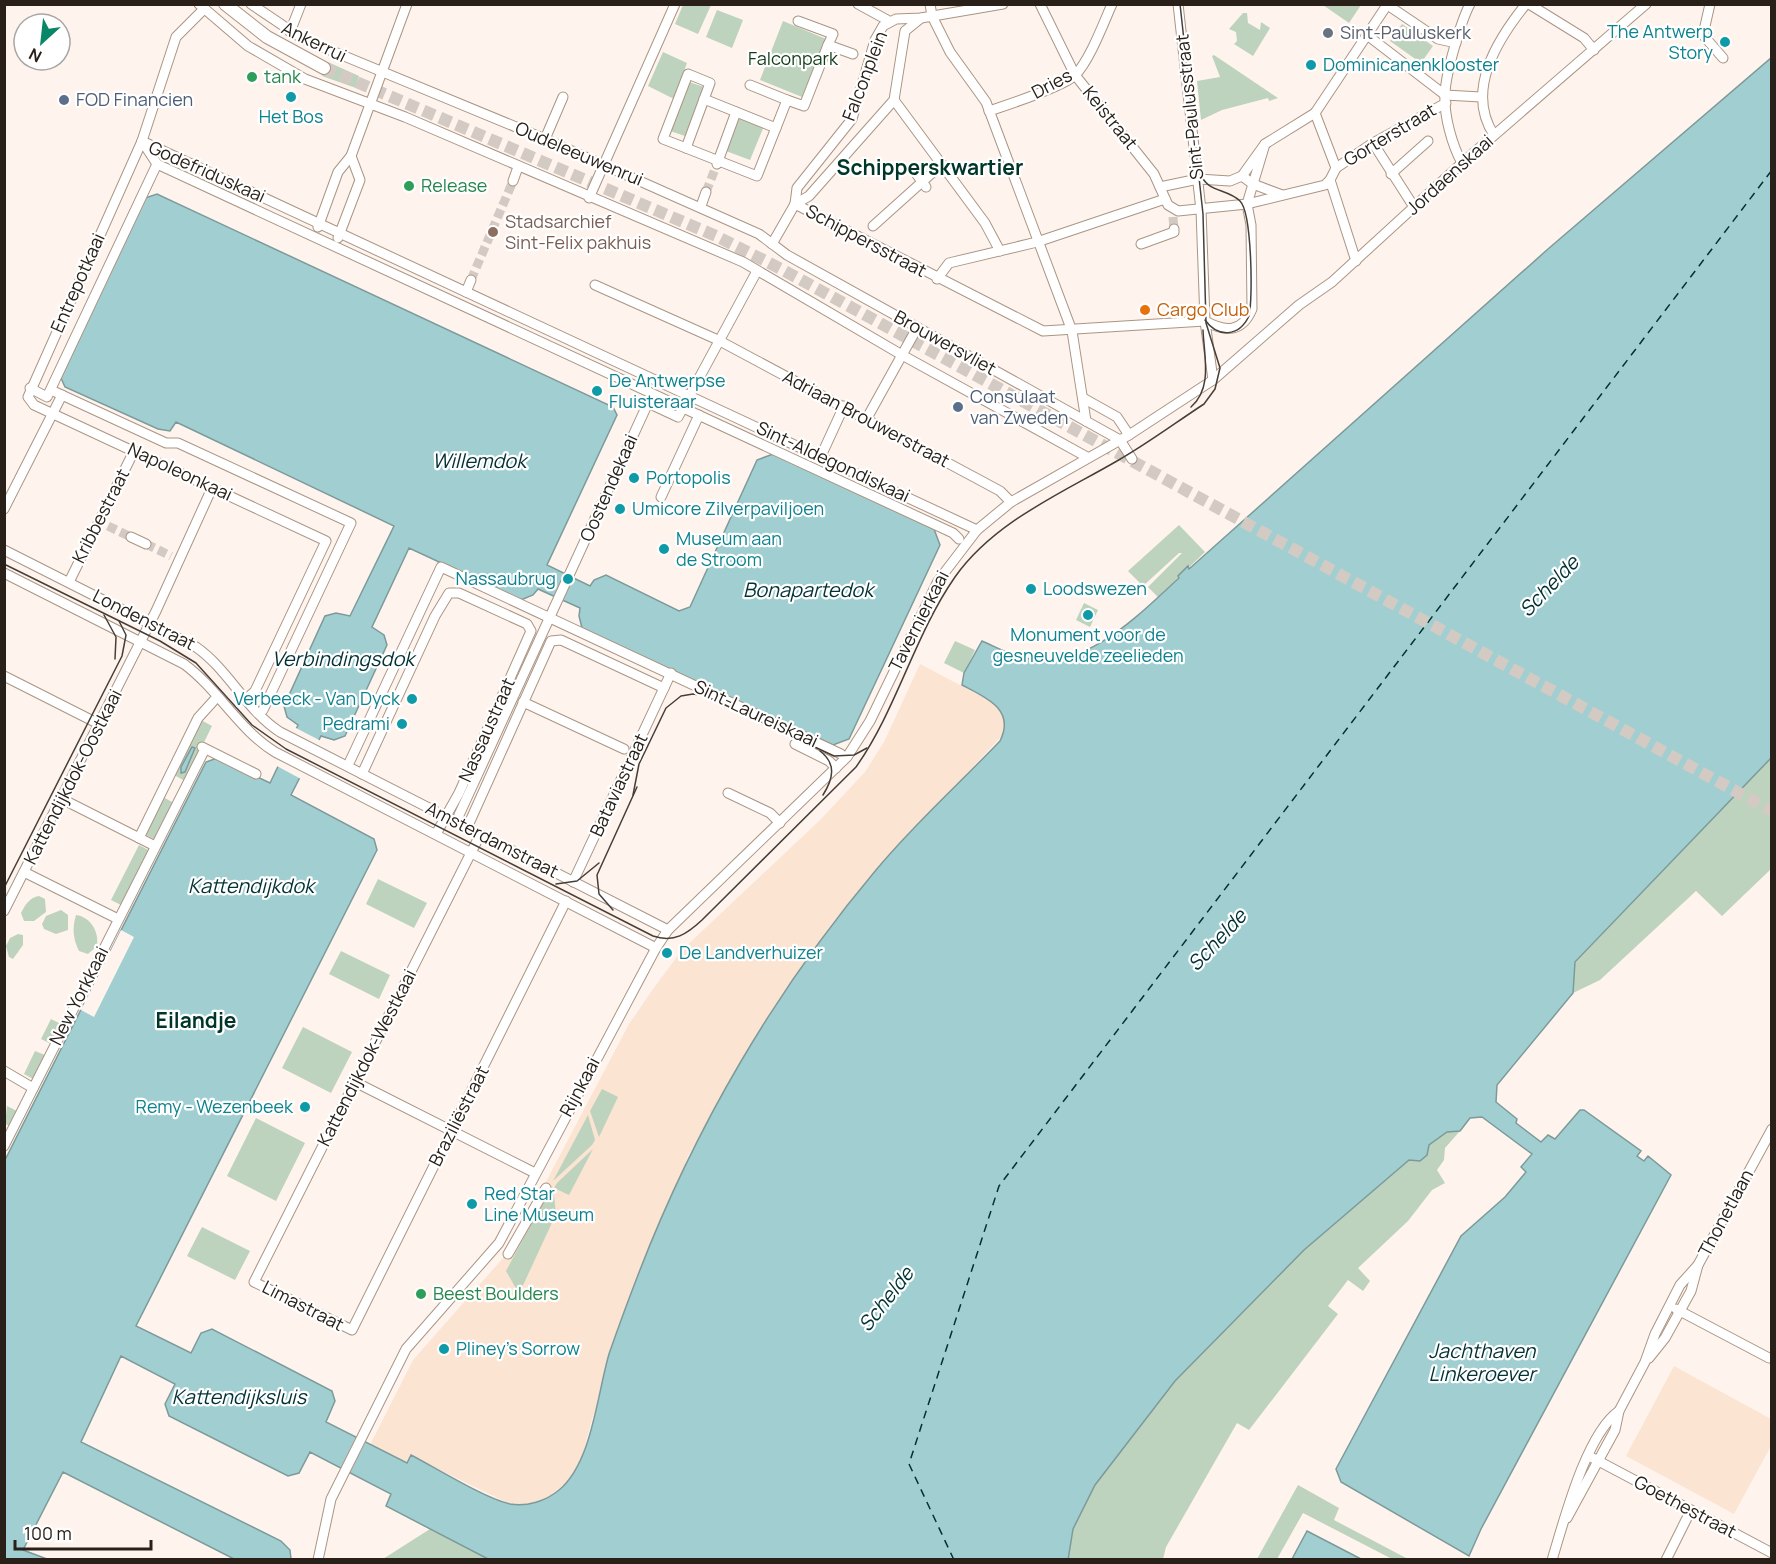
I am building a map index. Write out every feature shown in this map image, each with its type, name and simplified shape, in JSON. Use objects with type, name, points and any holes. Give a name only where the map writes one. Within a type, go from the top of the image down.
[{"type":"main road","name":"Ankerrui","points":[[225,4],[267,37],[324,68]]},
{"type":"street","name":"Ankerrui","points":[[251,4],[290,32],[381,71]]},
{"type":"street","points":[[290,32],[301,4]]},
{"type":"street","points":[[315,237],[338,172],[351,156],[368,104],[407,4]]},
{"type":"street","points":[[589,198],[675,4]]},
{"type":"street","points":[[858,4],[889,21]]},
{"type":"street","points":[[930,4],[932,16],[950,52],[986,102],[1072,331],[1086,421]]},
{"type":"street","points":[[921,18],[1003,4]]},
{"type":"street","name":"Keistraat","points":[[1040,4],[1075,75],[1154,174],[1172,213],[1201,210]]},
{"type":"street","name":"Dries","points":[[989,111],[1026,98],[1075,75],[1093,45],[1112,4]]},
{"type":"street","name":"Sint-Paulusstraat","points":[[1178,4],[1201,210],[1205,321],[1213,380]]},
{"type":"street","points":[[1462,163],[1454,150],[1445,99],[1456,43],[1470,4]]},
{"type":"street","points":[[1494,135],[1484,120],[1481,97],[1496,48],[1504,32],[1528,4],[1584,38],[1594,50]]},
{"type":"street","name":"Jordaenskaai","points":[[1213,380],[1356,261],[1462,163],[1646,4]]},
{"type":"street","points":[[1710,4],[1703,35],[1723,58]]},
{"type":"street","points":[[1160,188],[1198,179],[1230,181],[1242,176],[1265,144],[1314,113],[1387,5],[1438,39],[1456,43]]},
{"type":"street","name":"Ankerrui","points":[[202,7],[230,32],[271,61],[305,80],[368,104]]},
{"type":"street","name":"Entrepotkaai","points":[[30,388],[142,141],[176,37],[202,7]]},
{"type":"street","name":"Falconplein","points":[[772,244],[795,204],[797,188],[852,119],[861,57],[889,21],[907,17],[921,18]]},
{"type":"street","name":"Falconplein","points":[[795,204],[809,196],[894,100],[898,88],[903,37],[909,27],[921,18]]},
{"type":"street","points":[[750,85],[804,106],[832,34],[798,21]]},
{"type":"street","points":[[1367,35],[1445,99],[1481,97]]},
{"type":"street","points":[[828,45],[861,57]]},
{"type":"street","name":"Oudeleeuwenrui","points":[[381,71],[701,206],[759,234],[772,244]]},
{"type":"street","points":[[686,147],[710,83],[687,74],[663,139],[757,176],[786,100]]},
{"type":"street","points":[[545,139],[563,97]]},
{"type":"street","points":[[704,99],[776,128]]},
{"type":"street","name":"Gorterstraat","points":[[1336,168],[1373,142],[1445,99]]},
{"type":"street","points":[[894,100],[985,223],[1000,250]]},
{"type":"street","name":"Oudeleeuwenrui","points":[[368,104],[405,117],[589,198],[723,253],[757,271]]},
{"type":"street","points":[[717,162],[736,112]]},
{"type":"street","points":[[1201,210],[1247,204],[1325,185],[1336,168],[1314,113]]},
{"type":"street","name":"Godefriduskaai","points":[[142,141],[157,164],[682,407]]},
{"type":"street","name":"Godefriduskaai","points":[[142,141],[688,394]]},
{"type":"street","points":[[1391,174],[1428,141]]},
{"type":"street","points":[[1373,142],[1391,174],[1414,207]]},
{"type":"street","points":[[1205,321],[1221,329],[1234,329],[1245,321],[1252,309],[1251,225],[1247,204],[1265,144]]},
{"type":"street","points":[[335,246],[360,180],[351,156]]},
{"type":"street","name":"Entrepotkaai","points":[[51,390],[157,164]]},
{"type":"street","points":[[873,226],[921,180],[942,164]]},
{"type":"street","points":[[513,181],[518,167]]},
{"type":"street","points":[[1242,176],[1253,184],[1282,195]]},
{"type":"street","points":[[1330,180],[1356,261]]},
{"type":"street","points":[[701,206],[706,192]]},
{"type":"street","points":[[937,279],[950,263],[1037,242],[1165,199]]},
{"type":"street","name":"Schippersstraat","points":[[795,204],[1043,332],[1205,321]]},
{"type":"street","points":[[1141,244],[1174,232],[1174,230]]},
{"type":"street","name":"Brouwersvliet","points":[[772,244],[787,255],[1120,440]]},
{"type":"street","points":[[682,407],[757,271]]},
{"type":"street","name":"Brouwersvliet","points":[[757,271],[902,355],[1087,457]]},
{"type":"street","points":[[466,292],[471,280]]},
{"type":"street","name":"Adriaan Brouwerstraat","points":[[595,285],[718,340],[1000,491],[1011,502]]},
{"type":"street","points":[[867,418],[917,328]]},
{"type":"street","name":"Tavernierkaai","points":[[837,768],[857,743],[870,721],[938,581],[977,530],[1011,502],[1129,435],[1213,380]]},
{"type":"street","points":[[30,388],[28,397],[31,403],[52,414]]},
{"type":"street","name":"Napoleonkaai","points":[[30,388],[48,397],[51,390],[166,443],[178,442],[351,523],[262,710]]},
{"type":"street","name":"Sint-Aldegondiskaai","points":[[688,394],[977,530]]},
{"type":"street","points":[[4,509],[62,395]]},
{"type":"street","points":[[1083,398],[1118,417],[1129,435]]},
{"type":"street","name":"Oostendekaai","points":[[550,618],[648,403],[678,417],[682,407]]},
{"type":"street","points":[[821,456],[843,406]]},
{"type":"street","name":"Sint-Aldegondiskaai","points":[[682,407],[952,532],[959,539]]},
{"type":"street","name":"Napoleonkaai","points":[[52,414],[326,541],[255,691],[246,699]]},
{"type":"street","points":[[661,496],[699,415]]},
{"type":"street","points":[[1120,440],[1132,459]]},
{"type":"street","name":"Kribbestraat","points":[[69,582],[134,451]]},
{"type":"street","name":"Kattendijkdok-Oostkaai","points":[[4,911],[150,623],[175,558],[212,488]]},
{"type":"street","points":[[99,522],[108,526]]},
{"type":"street","points":[[131,537],[146,544]]},
{"type":"street","name":"Londenstraat","points":[[4,550],[203,651],[272,727],[315,750]]},
{"type":"street","points":[[350,761],[441,567],[550,618]]},
{"type":"street","name":"Londenstraat","points":[[4,573],[184,664],[198,674],[254,738],[282,756]]},
{"type":"street","name":"Nassaustraat","points":[[362,774],[435,616],[449,593],[459,593],[527,624],[531,631],[459,793],[436,834]]},
{"type":"street","name":"Sint-Laureiskaai","points":[[550,618],[842,754]]},
{"type":"street","name":"Nassaustraat","points":[[459,815],[550,618]]},
{"type":"street","name":"Nassaustraat","points":[[466,828],[551,641],[561,640],[664,688]]},
{"type":"street","points":[[664,688],[670,673]]},
{"type":"street","points":[[4,676],[99,724]]},
{"type":"street","name":"Bataviastraat","points":[[573,882],[664,688]]},
{"type":"street","points":[[139,838],[198,718],[218,697]]},
{"type":"street","name":"Nassaustraat","points":[[523,702],[624,749]]},
{"type":"street","name":"Sint-Laureiskaai","points":[[795,744],[822,757],[837,768]]},
{"type":"street","name":"New Yorkkaai","points":[[4,1146],[204,748],[256,774]]},
{"type":"street","name":"Amsterdamstraat","points":[[315,750],[669,930]]},
{"type":"street","name":"Amsterdamstraat","points":[[282,756],[656,948]]},
{"type":"street","name":"Rijnkaai","points":[[318,1560],[331,1499],[406,1349],[496,1248],[656,948],[669,930],[837,768]]},
{"type":"street","points":[[728,793],[770,813],[780,823]]},
{"type":"street","points":[[62,799],[155,846]]},
{"type":"street","name":"Kattendijkdok-Westkaai","points":[[254,1282],[480,835]]},
{"type":"street","points":[[24,872],[118,919]]},
{"type":"street","name":"Braziliëstraat","points":[[352,1330],[566,901]]},
{"type":"street","points":[[4,1071],[33,1088]]},
{"type":"street","points":[[355,1082],[535,1173]]},
{"type":"street","name":"Thonetlaan","points":[[1645,1362],[1665,1338],[1680,1311],[1690,1291],[1698,1265],[1772,1129]]},
{"type":"street","points":[[508,1254],[546,1188]]},
{"type":"street","name":"Thonetlaan","points":[[1567,1518],[1615,1430],[1620,1411],[1645,1362],[1654,1334],[1680,1285],[1698,1265]]},
{"type":"street","name":"Limastraat","points":[[254,1282],[352,1330]]},
{"type":"street","points":[[1669,1306],[1769,1358]]},
{"type":"street","name":"Thonetlaan","points":[[1552,1560],[1567,1518],[1574,1484],[1605,1425],[1620,1411]]},
{"type":"street","points":[[1589,1455],[1599,1460]]},
{"type":"street","name":"Goethestraat","points":[[1599,1460],[1772,1553]]},
{"type":"street","points":[[1666,1560],[1691,1510]]},
{"type":"shaded area","points":[[920,664],[996,704],[1005,721],[1003,735],[877,868],[834,921],[786,989],[710,1117],[688,1156],[592,1419],[581,1462],[568,1481],[547,1498],[524,1505],[510,1504],[411,1456],[407,1463],[373,1446],[371,1443],[413,1360],[510,1250],[629,1024],[653,989],[682,950],[820,820],[865,772],[884,742]]},
{"type":"shaded area","points":[[1674,1366],[1771,1419],[1771,1446],[1734,1514],[1626,1456]]},
{"type":"green space","points":[[1323,4],[1361,5],[1349,23]]},
{"type":"green space","points":[[683,5],[711,5],[698,34],[675,24]]},
{"type":"green space","points":[[717,10],[743,20],[732,48],[706,37]]},
{"type":"green space","points":[[1243,13],[1247,13],[1248,23],[1260,30],[1261,22],[1270,28],[1253,56],[1234,44],[1237,41],[1236,32],[1229,29]]},
{"type":"green space","name":"Falconpark","points":[[783,21],[826,39],[802,97],[760,80]]},
{"type":"green space","points":[[1402,24],[1433,46],[1421,63],[1390,41]]},
{"type":"green space","points":[[663,52],[687,63],[674,99],[648,86]]},
{"type":"green space","points":[[1214,55],[1278,98],[1269,101],[1268,98],[1222,110],[1201,120],[1197,81],[1220,77],[1212,56]]},
{"type":"green space","points":[[328,62],[359,76],[356,88],[322,76]]},
{"type":"green space","points":[[689,82],[704,87],[685,136],[670,131]]},
{"type":"green space","points":[[739,117],[764,126],[750,160],[726,151]]},
{"type":"green space","points":[[1179,525],[1205,552],[1158,597],[1148,587],[1182,553],[1179,553],[1143,586],[1128,571]]},
{"type":"green space","points":[[1084,603],[1098,610],[1090,627],[1076,620]]},
{"type":"green space","points":[[955,641],[975,650],[964,673],[944,663]]},
{"type":"green space","points":[[201,720],[212,726],[185,781],[174,775]]},
{"type":"green space","points":[[1771,758],[1771,869],[1722,916],[1696,891],[1600,980],[1573,993],[1575,963]]},
{"type":"green space","points":[[163,797],[174,803],[156,840],[144,834]]},
{"type":"green space","points":[[139,845],[150,851],[123,906],[111,900]]},
{"type":"green space","points":[[378,879],[427,903],[414,928],[366,904]]},
{"type":"green space","points":[[39,896],[45,899],[46,912],[34,921],[24,921],[21,913],[24,907],[30,900]]},
{"type":"green space","points":[[61,910],[68,915],[68,930],[56,934],[44,929],[42,924],[46,916]]},
{"type":"green space","points":[[76,915],[90,922],[95,931],[97,946],[88,954],[79,951],[75,942]]},
{"type":"green space","points":[[18,934],[23,935],[23,945],[13,959],[9,957],[6,946],[10,938]]},
{"type":"green space","points":[[341,951],[390,975],[379,999],[329,974]]},
{"type":"green space","points":[[51,1019],[61,1024],[51,1044],[41,1039]]},
{"type":"green space","points":[[303,1027],[352,1052],[331,1093],[282,1068]]},
{"type":"green space","points":[[35,1051],[45,1055],[33,1079],[24,1074]]},
{"type":"green space","points":[[602,1089],[618,1097],[599,1137],[590,1111]]},
{"type":"green space","points":[[7,1106],[17,1111],[10,1126],[5,1124]]},
{"type":"green space","points":[[588,1115],[595,1140],[553,1181]]},
{"type":"green space","points":[[256,1118],[305,1143],[276,1201],[227,1176]]},
{"type":"green space","points":[[1460,1131],[1445,1148],[1444,1160],[1437,1170],[1445,1183],[1432,1190],[1408,1221],[1358,1268],[1370,1281],[1363,1291],[1348,1280],[1328,1306],[1338,1314],[1249,1430],[1237,1423],[1166,1547],[1163,1559],[1068,1560],[1073,1529],[1095,1485],[1175,1381],[1304,1250],[1409,1160],[1427,1155],[1429,1145],[1447,1132]]},
{"type":"green space","points":[[593,1149],[569,1195],[554,1188],[557,1183]]},
{"type":"green space","points":[[547,1194],[554,1195],[556,1214],[519,1294],[506,1271]]},
{"type":"green space","points":[[202,1227],[250,1251],[235,1280],[187,1256]]},
{"type":"green space","points":[[1298,1485],[1339,1508],[1334,1520],[1408,1559],[1392,1559],[1303,1513],[1277,1559],[1257,1559]]},
{"type":"green space","points":[[430,1529],[488,1559],[383,1559]]},
{"type":"water","points":[[1771,58],[1771,758],[1575,962],[1573,993],[1497,1085],[1496,1102],[1517,1119],[1516,1123],[1541,1142],[1548,1135],[1555,1139],[1580,1110],[1584,1110],[1641,1151],[1637,1156],[1644,1161],[1648,1156],[1671,1175],[1481,1529],[1469,1556],[1341,1482],[1336,1469],[1461,1236],[1505,1197],[1526,1172],[1521,1167],[1532,1154],[1482,1117],[1470,1118],[1460,1131],[1447,1132],[1429,1145],[1427,1155],[1420,1161],[1409,1160],[1304,1250],[1175,1381],[1095,1485],[1073,1529],[1068,1560],[488,1559],[386,1506],[391,1494],[310,1452],[299,1473],[288,1476],[169,1416],[165,1404],[175,1384],[121,1356],[81,1442],[281,1541],[290,1550],[291,1559],[234,1559],[63,1472],[23,1550],[47,1559],[5,1559],[4,1162],[206,762],[217,758],[270,783],[298,725],[287,717],[284,706],[325,616],[336,613],[350,616],[394,526],[176,422],[170,431],[158,429],[65,387],[61,378],[145,198],[157,194],[613,407],[617,415],[547,565],[590,586],[594,580],[606,575],[679,611],[690,607],[757,460],[773,454],[934,529],[940,545],[849,739],[833,745],[582,628],[580,608],[538,589],[533,595],[521,600],[409,548],[372,627],[384,635],[387,645],[345,736],[334,740],[321,736],[291,795],[374,839],[377,850],[136,1326],[191,1353],[201,1333],[212,1329],[332,1391],[335,1401],[326,1422],[407,1463],[411,1455],[488,1496],[510,1504],[523,1505],[554,1494],[570,1478],[579,1463],[592,1427],[609,1354],[660,1221],[711,1114],[771,1012],[804,963],[876,870],[921,820],[1000,741],[1004,730],[1001,712],[980,694],[962,685],[964,673],[982,641],[1019,657],[1048,660],[1069,656],[1090,648],[1129,623],[1179,578],[1178,576],[1188,566],[1189,569],[1548,249]]},
{"type":"water","points":[[192,747],[195,748],[185,772],[181,773],[181,767]]},
{"type":"water","points":[[1307,1531],[1361,1559],[1292,1559]]},
{"type":"pier","points":[[294,727],[321,741],[301,779],[275,765]]},
{"type":"pier","points":[[121,930],[134,937],[94,1017],[81,1010]]},
{"type":"ferry route","points":[[954,1560],[909,1464],[999,1186],[1772,170]]},
{"type":"tunnel","points":[[324,68],[716,236],[783,270],[1772,811]]},
{"type":"tunnel","points":[[706,192],[717,164]]},
{"type":"tunnel","points":[[471,280],[513,181]]},
{"type":"tunnel","points":[[1173,217],[1174,229]]},
{"type":"tunnel","points":[[108,526],[131,537]]},
{"type":"tunnel","points":[[146,544],[171,556]]},
{"type":"tram line","points":[[4,564],[160,641],[196,663],[252,725],[286,749],[653,936],[661,938],[680,936],[702,920],[856,767],[883,721],[928,623],[955,577],[971,558],[989,540],[1029,511],[1150,441],[1204,404],[1215,389],[1220,368],[1206,323],[1203,214],[1180,4]]},
{"type":"tram line","points":[[1200,172],[1207,184],[1235,197],[1244,209],[1249,238],[1251,275],[1249,316],[1240,328],[1228,333],[1222,332],[1210,326],[1205,320]]},
{"type":"tram line","points":[[1191,407],[1198,399],[1205,381],[1203,330]]},
{"type":"tram line","points":[[104,615],[116,637],[115,659]]},
{"type":"tram line","points":[[4,888],[122,656],[126,635],[119,621]]},
{"type":"tram line","points":[[633,795],[639,764],[666,708],[681,696],[693,694],[706,696],[834,756],[854,755],[867,748]]},
{"type":"tram line","points":[[820,751],[829,761],[832,772],[823,795]]},
{"type":"tram line","points":[[613,910],[599,894],[597,875],[637,787]]},
{"type":"tram line","points":[[556,884],[577,881],[599,863]]},
{"type":"place","name":"Sint-Pauluskerk","points":[[1328,33]]},
{"type":"place","name":"The Antwerp Story","points":[[1725,42]]},
{"type":"place","name":"Dominicanenklooster","points":[[1311,65]]},
{"type":"place","name":"tank","points":[[252,77]]},
{"type":"place","name":"Het Bos","points":[[291,97]]},
{"type":"place","name":"FOD Financien","points":[[64,100]]},
{"type":"place","name":"Release","points":[[409,186]]},
{"type":"place","name":"Stadsarchief Sint-Felix pakhuis","points":[[493,232]]},
{"type":"place","name":"Cargo Club","points":[[1145,310]]},
{"type":"place","name":"De Antwerpse Fluisteraar","points":[[597,391]]},
{"type":"place","name":"Consulaat van Zweden","points":[[958,407]]},
{"type":"place","name":"Portopolis","points":[[634,478]]},
{"type":"place","name":"Umicore Zilverpaviljoen","points":[[620,509]]},
{"type":"place","name":"Museum aan de Stroom","points":[[664,549]]},
{"type":"place","name":"Nassaubrug","points":[[568,579]]},
{"type":"place","name":"Loodswezen","points":[[1031,589]]},
{"type":"place","name":"Monument voor de gesneuvelde zeelieden","points":[[1088,615]]},
{"type":"place","name":"Verbeeck - Van Dyck","points":[[412,699]]},
{"type":"place","name":"Pedrami","points":[[402,724]]},
{"type":"place","name":"De Landverhuizer","points":[[667,953]]},
{"type":"place","name":"Remy - Wezenbeek","points":[[305,1107]]},
{"type":"place","name":"Red Star Line Museum","points":[[472,1204]]},
{"type":"place","name":"Beest Boulders","points":[[421,1294]]},
{"type":"place","name":"Pliney's Sorrow","points":[[444,1349]]},
{"type":"district","name":"Schipperskwartier","points":[[930,168]]},
{"type":"district","name":"Eilandje","points":[[196,1021]]},
{"type":"water label","name":"Willemdok","points":[[479,461]]},
{"type":"water label","name":"Schelde","points":[[1549,586]]},
{"type":"water label","name":"Bonapartedok","points":[[808,590]]},
{"type":"water label","name":"Verbindingsdok","points":[[343,659]]},
{"type":"water label","name":"Kattendijkdok","points":[[251,886]]},
{"type":"water label","name":"Schelde","points":[[1217,940]]},
{"type":"water label","name":"Schelde","points":[[886,1299]]},
{"type":"water label","name":"Jachthaven Linkeroever","points":[[1482,1362]]},
{"type":"water label","name":"Kattendijksluis","points":[[239,1397]]}]
